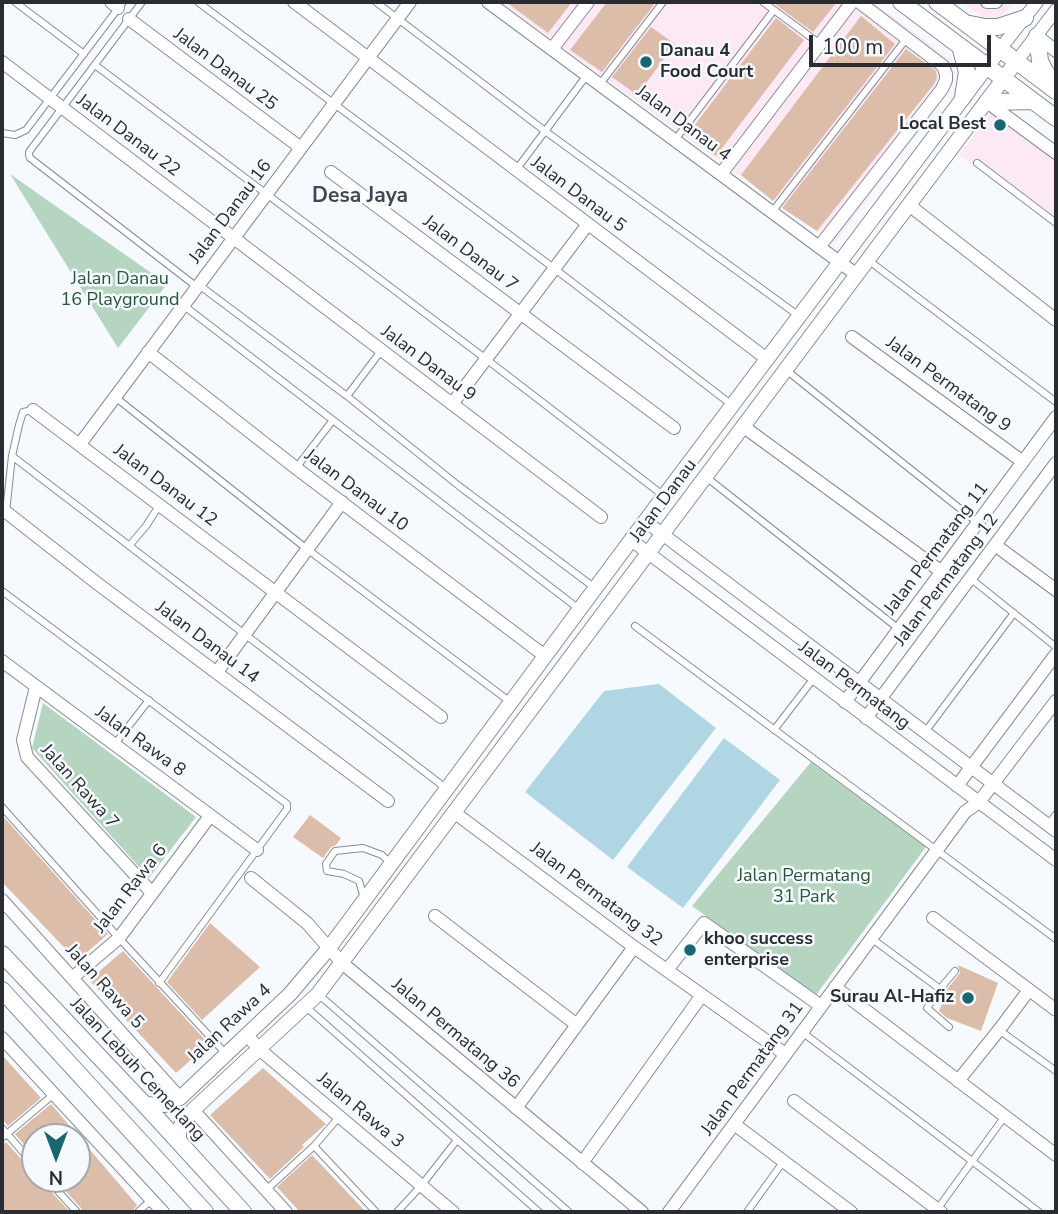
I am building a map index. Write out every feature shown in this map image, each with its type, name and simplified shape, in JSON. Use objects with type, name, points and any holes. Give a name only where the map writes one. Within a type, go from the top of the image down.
[{"type":"main road","points":[[901,2],[1056,118]]},
{"type":"main road","points":[[937,2],[1056,89]]},
{"type":"main road","points":[[964,22],[998,27],[1024,18]]},
{"type":"main road","points":[[1037,36],[1040,61],[1056,89]]},
{"type":"main road","points":[[960,46],[967,72],[963,97]]},
{"type":"main road","points":[[987,102],[1033,101]]},
{"type":"main road","name":"Jalan Lebuh Cemerlang","points":[[2,954],[243,1212]]},
{"type":"main road","points":[[2,990],[205,1212]]},
{"type":"street","name":"Jalan Danau 5","points":[[294,2],[767,359]]},
{"type":"street","name":"Jalan Danau 16","points":[[80,444],[410,2]]},
{"type":"street","name":"Jalan Danau 4","points":[[488,2],[857,275]]},
{"type":"street","points":[[552,49],[588,2]]},
{"type":"street","points":[[721,174],[852,2]]},
{"type":"street","points":[[819,247],[945,85],[947,74],[943,66],[859,2]]},
{"type":"street","points":[[987,2],[996,2]]},
{"type":"street","points":[[1000,49],[1037,2]]},
{"type":"street","points":[[1016,62],[1056,10]]},
{"type":"street","name":"Jalan Danau 25","points":[[129,19],[300,148]]},
{"type":"street","points":[[1037,36],[1056,51]]},
{"type":"street","name":"Jalan Danau","points":[[329,948],[645,521],[1000,49]]},
{"type":"street","name":"Jalan Danau 22","points":[[2,62],[234,238]]},
{"type":"street","name":"Jalan Danau","points":[[342,963],[1016,62]]},
{"type":"street","points":[[987,102],[1056,153]]},
{"type":"street","name":"Jalan Danau 7","points":[[331,172],[674,428]]},
{"type":"street","points":[[909,205],[1056,320]]},
{"type":"street","points":[[452,404],[588,224]]},
{"type":"street","name":"Jalan Danau 9","points":[[234,238],[601,517]]},
{"type":"street","name":"Jalan Permatang 9","points":[[852,337],[1023,462]]},
{"type":"street","name":"Jalan Danau 10","points":[[148,352],[296,468],[545,656]]},
{"type":"street","name":"Jalan Danau 12","points":[[33,410],[441,717]]},
{"type":"street","name":"Jalan Permatang 11","points":[[845,702],[1056,417]]},
{"type":"street","points":[[744,427],[942,572]]},
{"type":"street","name":"Jalan Permatang 12","points":[[866,718],[1056,463]]},
{"type":"street","points":[[217,672],[342,502]]},
{"type":"street","name":"Jalan Danau 14","points":[[6,512],[388,801]]},
{"type":"street","name":"Jalan Permatang","points":[[645,521],[971,767],[1054,824]]},
{"type":"street","name":"Jalan Permatang","points":[[631,540],[1056,860]]},
{"type":"street","points":[[995,545],[1056,590]]},
{"type":"street","points":[[965,812],[957,786],[1056,654]]},
{"type":"street","name":"Jalan Rawa 8","points":[[2,662],[257,850]]},
{"type":"street","name":"Jalan Rawa 7","points":[[36,687],[23,740],[27,757],[152,893]]},
{"type":"street","name":"Jalan Permatang 31","points":[[668,1212],[965,812],[979,802],[1056,701]]},
{"type":"street","name":"Jalan Permatang 32","points":[[455,813],[634,947],[785,1054]]},
{"type":"street","name":"Jalan Rawa 6","points":[[72,978],[119,938],[210,816]]},
{"type":"street","name":"Jalan Permatang 36","points":[[251,878],[307,923],[342,963],[642,1212]]},
{"type":"street","name":"Jalan Rawa 5","points":[[2,900],[180,1098]]},
{"type":"street","points":[[435,916],[577,1025]]},
{"type":"street","points":[[933,918],[1056,1010]]},
{"type":"street","points":[[667,970],[704,923],[821,1006]]},
{"type":"street","points":[[516,1108],[634,947]]},
{"type":"street","name":"Jalan Rawa 4","points":[[180,1098],[290,994],[329,948]]},
{"type":"street","points":[[179,1142],[178,1131],[182,1123],[306,1007],[342,963]]},
{"type":"street","points":[[835,987],[1056,1155]]},
{"type":"street","points":[[958,1080],[1029,990]]},
{"type":"street","points":[[582,1163],[702,995]]},
{"type":"street","name":"Jalan Rawa 3","points":[[247,1035],[259,1049],[453,1212]]},
{"type":"street","points":[[2,1038],[163,1212]]},
{"type":"street","points":[[144,1104],[165,1105],[180,1098]]},
{"type":"street","points":[[794,1101],[938,1211]]},
{"type":"street","points":[[194,1110],[286,1212]]},
{"type":"street","points":[[734,1124],[851,1212]]},
{"type":"lane","points":[[15,2],[84,54]]},
{"type":"lane","points":[[142,2],[29,152],[30,158],[347,396],[459,486],[595,588]]},
{"type":"lane","points":[[198,2],[732,405]]},
{"type":"lane","points":[[376,2],[545,131],[799,316]]},
{"type":"lane","points":[[600,84],[663,2]]},
{"type":"lane","points":[[763,2],[821,44]]},
{"type":"lane","points":[[2,133],[23,133],[84,54],[117,4]]},
{"type":"lane","points":[[675,140],[774,10]]},
{"type":"lane","points":[[772,212],[907,38]]},
{"type":"lane","points":[[95,65],[664,496]]},
{"type":"lane","points":[[516,170],[587,75]]},
{"type":"lane","points":[[977,163],[1056,223]]},
{"type":"lane","points":[[868,260],[1056,402]]},
{"type":"lane","points":[[183,305],[580,609]]},
{"type":"lane","points":[[347,396],[381,351]]},
{"type":"lane","points":[[786,370],[978,523]]},
{"type":"lane","points":[[115,397],[307,549],[511,702]]},
{"type":"lane","points":[[6,512],[12,456],[23,412],[33,410]]},
{"type":"lane","points":[[296,468],[333,420]]},
{"type":"lane","points":[[12,456],[446,789]]},
{"type":"lane","points":[[706,477],[899,629]]},
{"type":"lane","points":[[129,546],[160,504]]},
{"type":"lane","points":[[970,578],[1056,647]]},
{"type":"lane","points":[[2,591],[287,804],[287,810],[159,983]]},
{"type":"lane","points":[[925,732],[1014,613]]},
{"type":"lane","points":[[635,626],[1056,939]]},
{"type":"lane","points":[[774,730],[814,678]]},
{"type":"lane","points":[[114,745],[149,700]]},
{"type":"lane","points":[[2,807],[226,1055]]},
{"type":"lane","points":[[365,900],[359,881],[345,874],[327,871],[326,864],[335,851],[363,848],[382,855],[391,864]]},
{"type":"lane","points":[[872,938],[940,989]]},
{"type":"lane","points":[[949,1027],[927,1008],[955,971]]},
{"type":"lane","points":[[318,994],[569,1212]]},
{"type":"lane","points":[[306,1007],[539,1212]]},
{"type":"lane","points":[[999,1030],[1056,1072]]},
{"type":"lane","points":[[802,1032],[1039,1212]]},
{"type":"lane","points":[[21,1152],[3,1133],[54,1094]]},
{"type":"lane","points":[[938,1211],[1005,1116]]},
{"type":"lane","points":[[266,1190],[314,1146],[339,1117]]},
{"type":"lane","points":[[397,1212],[457,1140]]},
{"type":"lane","points":[[314,1146],[376,1212]]},
{"type":"lane","points":[[747,1212],[783,1162]]},
{"type":"lane","points":[[60,1193],[77,1212]]},
{"type":"lane","points":[[138,1212],[151,1200]]},
{"type":"shaded area","points":[[500,2],[873,2],[955,63],[953,84],[834,244]]},
{"type":"shaded area","points":[[962,2],[1014,2],[994,26]]},
{"type":"shaded area","points":[[992,111],[1056,159],[1056,225],[959,155]]},
{"type":"green space","name":"Jalan Danau 16 Playground","points":[[10,174],[167,284],[118,348]]},
{"type":"green space","points":[[43,703],[196,817],[149,878],[32,748]]},
{"type":"green space","name":"Jalan Permatang 31 Park","points":[[811,762],[926,847],[816,995],[692,906]]},
{"type":"water","points":[[659,684],[716,728],[613,860],[525,792],[604,691]]},
{"type":"water","points":[[724,738],[780,780],[683,908],[627,867]]},
{"type":"building","points":[[506,2],[572,2],[548,33]]},
{"type":"building","points":[[607,2],[656,2],[602,72],[570,50]]},
{"type":"building","points":[[772,2],[837,2],[813,32]]},
{"type":"building","points":[[861,16],[895,44],[773,201],[741,175]]},
{"type":"building","points":[[776,18],[804,40],[716,156],[688,134]]},
{"type":"building","name":"Danau 4 Food Court","points":[[651,27],[675,44],[637,95],[612,77]]},
{"type":"building","points":[[906,49],[936,71],[937,78],[817,231],[782,208]]},
{"type":"building","points":[[2,815],[108,934],[77,961],[2,882]]},
{"type":"building","points":[[310,815],[341,838],[323,858],[293,837]]},
{"type":"building","points":[[210,923],[260,967],[202,1020],[167,982]]},
{"type":"building","points":[[123,951],[209,1044],[176,1073],[89,980]]},
{"type":"building","name":"Surau Al-Hafiz","points":[[958,965],[998,983],[981,1031],[947,1018],[939,1011],[948,988],[960,973]]},
{"type":"building","points":[[2,1055],[41,1098],[8,1126],[2,1119]]},
{"type":"building","points":[[263,1068],[326,1124],[270,1179],[210,1115]]},
{"type":"building","points":[[51,1104],[67,1123],[28,1123]]},
{"type":"building","points":[[21,1129],[21,1141],[15,1134]]},
{"type":"building","points":[[6,1142],[21,1159],[21,1193],[52,1193],[70,1212],[2,1212],[2,1145]]},
{"type":"building","points":[[91,1151],[137,1205],[132,1212],[83,1212],[68,1193],[91,1193]]},
{"type":"building","points":[[312,1155],[366,1212],[300,1212],[277,1187]]},
{"type":"place","name":"Danau 4 Food Court","points":[[646,62]]},
{"type":"place","name":"Local Best","points":[[1000,125]]},
{"type":"place","name":"khoo success enterprise","points":[[690,950]]},
{"type":"place","name":"Surau Al-Hafiz","points":[[968,998]]},
{"type":"district","name":"Desa Jaya","points":[[360,197]]}]
